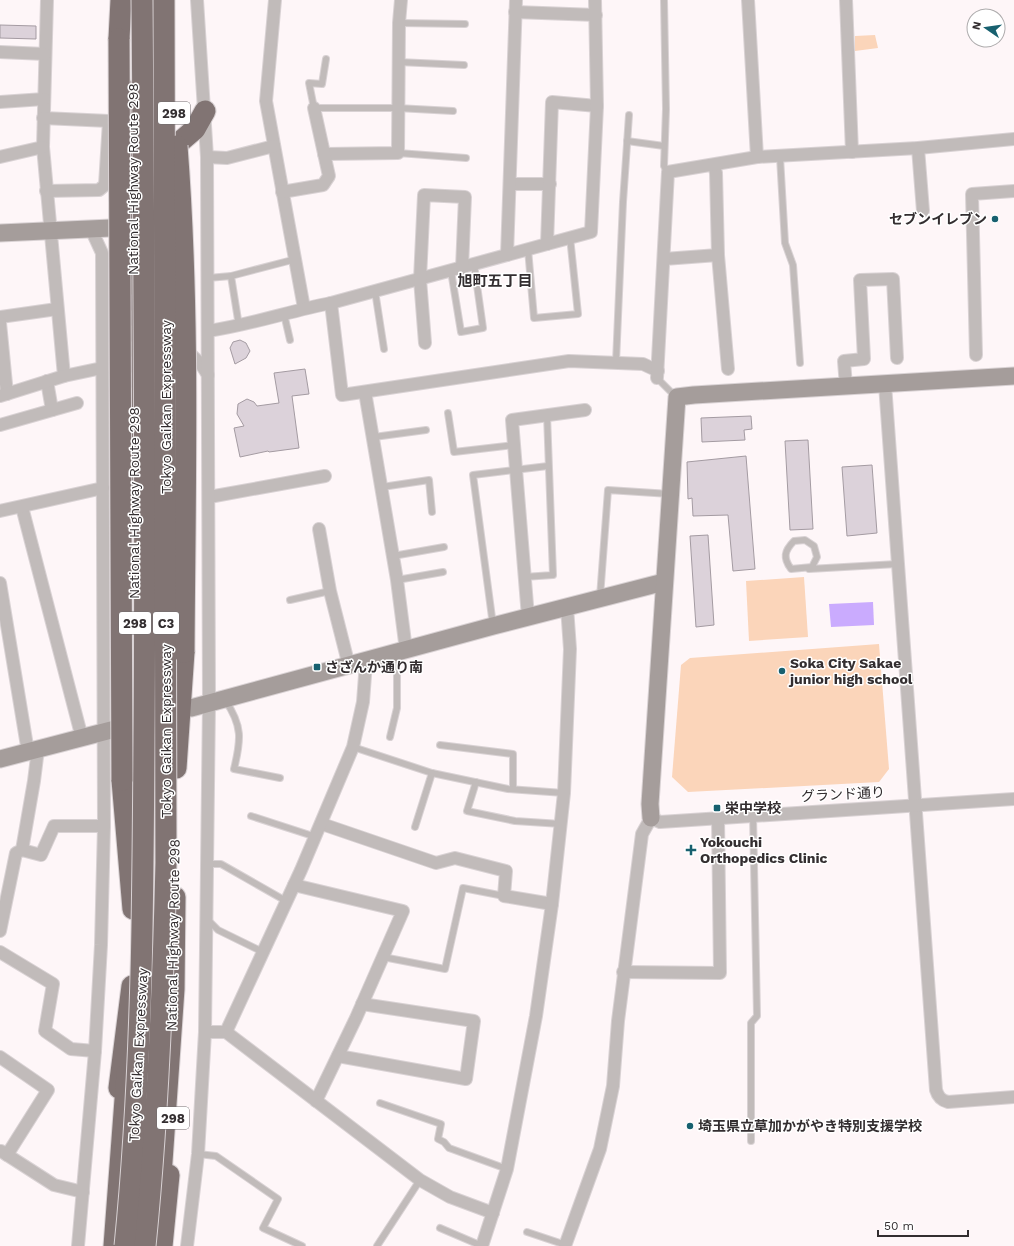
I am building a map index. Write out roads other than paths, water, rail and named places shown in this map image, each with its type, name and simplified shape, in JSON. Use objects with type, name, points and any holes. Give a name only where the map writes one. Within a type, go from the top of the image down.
[{"type":"highway","points":[[122,0],[119,70],[122,780],[133,909]]},
{"type":"highway","name":"National Highway Route 298","points":[[114,1246],[123,1142],[132,986],[135,565],[132,150],[133,0]]},
{"type":"highway","name":"Tokyo Gaikan Expressway","points":[[125,1246],[137,1097],[144,881],[146,532],[142,0]]},
{"type":"highway","points":[[165,0],[183,215],[185,309],[184,652],[176,768]]},
{"type":"highway","name":"Tokyo Gaikan Expressway","points":[[145,1246],[158,1091],[166,870],[165,0]]},
{"type":"highway","name":"National Highway Route 298","points":[[155,1246],[166,1132],[174,989],[176,768],[173,0]]},
{"type":"highway","points":[[174,147],[196,129],[205,111]]},
{"type":"highway","points":[[105,1246],[120,1084],[132,986]]},
{"type":"highway","name":"298","points":[[162,1246],[171,1155],[176,1073],[174,989]]},
{"type":"street","points":[[47,0],[43,147],[64,376]]},
{"type":"street","points":[[46,191],[98,190],[105,185],[109,121],[111,0]]},
{"type":"street","points":[[187,1246],[198,1154],[204,1032],[207,864],[217,701],[209,497],[207,157],[197,0]]},
{"type":"street","points":[[275,0],[266,101],[304,308]]},
{"type":"street","points":[[324,154],[398,153],[397,108],[401,0]]},
{"type":"street","points":[[208,332],[238,326],[304,308],[331,303],[591,232],[597,106],[595,0]]},
{"type":"street","points":[[748,0],[758,157]]},
{"type":"street","points":[[846,0],[852,152]]},
{"type":"street","points":[[507,255],[515,6],[596,15]]},
{"type":"street","points":[[0,52],[45,54]]},
{"type":"street","points":[[0,102],[44,99]]},
{"type":"street","points":[[547,244],[552,102],[597,106]]},
{"type":"street","points":[[282,192],[323,185],[329,176],[314,108]]},
{"type":"street","points":[[43,118],[109,121],[132,150]]},
{"type":"street","points":[[658,374],[668,172],[758,157],[780,157],[918,148],[1014,139]]},
{"type":"street","points":[[207,157],[227,158],[274,146]]},
{"type":"street","points":[[0,157],[43,147]]},
{"type":"street","points":[[918,148],[923,211]]},
{"type":"street","points":[[714,164],[716,173],[718,255],[728,369]]},
{"type":"street","points":[[510,184],[550,184]]},
{"type":"street","points":[[976,355],[972,194],[1014,191]]},
{"type":"street","points":[[425,343],[420,279],[424,195],[465,197],[456,270]]},
{"type":"street","points":[[0,233],[175,226]]},
{"type":"street","points":[[78,1246],[95,1051],[101,945],[104,826],[109,731],[103,488],[102,253],[91,229]]},
{"type":"street","points":[[664,259],[718,255]]},
{"type":"street","points":[[846,386],[844,360],[864,359],[860,280],[893,279],[897,358]]},
{"type":"street","points":[[103,330],[133,300]]},
{"type":"street","points":[[331,303],[342,395],[569,361],[643,364],[658,374]]},
{"type":"street","points":[[0,317],[57,309]]},
{"type":"street","points":[[0,323],[3,395],[64,376],[102,368]]},
{"type":"street","points":[[175,341],[201,364],[208,375]]},
{"type":"street","points":[[565,1246],[600,1149],[613,1086],[618,1021],[642,834],[651,818],[650,804],[677,397],[1014,376]]},
{"type":"street","points":[[47,381],[52,410]]},
{"type":"street","points":[[885,384],[937,1095],[942,1100],[948,1102],[1014,1098]]},
{"type":"street","points":[[365,392],[374,437],[397,580],[402,652]]},
{"type":"street","points":[[0,426],[76,403]]},
{"type":"street","points":[[528,617],[512,420],[585,410]]},
{"type":"street","points":[[209,497],[325,476]]},
{"type":"street","points":[[0,511],[103,488]]},
{"type":"street","points":[[22,507],[82,738]]},
{"type":"street","points":[[319,529],[330,591],[349,666]]},
{"type":"street","points":[[191,708],[366,662],[493,626],[664,582]]},
{"type":"street","points":[[0,583],[33,750],[34,781],[22,850]]},
{"type":"street","points":[[482,1246],[507,1169],[536,1016],[552,904],[564,793],[570,649],[567,607]]},
{"type":"street","points":[[226,1032],[322,824],[353,747],[363,702],[366,662]]},
{"type":"street","points":[[0,759],[109,731]]},
{"type":"street","name":"グランド通り","points":[[651,818],[660,822],[753,814],[1014,799]]},
{"type":"street","points":[[624,972],[720,973],[718,817]]},
{"type":"street","points":[[322,824],[436,863],[455,858],[506,871],[504,896],[552,904]]},
{"type":"street","points":[[0,931],[16,853],[22,850],[41,855],[54,826],[104,826]]},
{"type":"street","points":[[294,885],[403,911],[362,1004],[316,1100]]},
{"type":"street","points":[[0,952],[54,984],[45,1031],[71,1049],[95,1051]]},
{"type":"street","points":[[338,1056],[466,1079],[474,1021],[362,1004]]},
{"type":"street","points":[[204,1032],[226,1032],[420,1180],[450,1197],[493,1213]]},
{"type":"street","points":[[0,1057],[48,1090],[3,1153],[54,1184],[83,1192]]},
{"type":"lane","points":[[664,0],[664,166],[668,172]]},
{"type":"lane","points":[[399,23],[465,24]]},
{"type":"lane","points":[[326,59],[322,84],[309,83],[314,108],[397,108],[453,111]]},
{"type":"lane","points":[[398,62],[464,65]]},
{"type":"lane","points":[[616,362],[629,115]]},
{"type":"lane","points":[[627,141],[664,146]]},
{"type":"lane","points":[[398,153],[466,158]]},
{"type":"lane","points":[[780,157],[785,243],[793,265],[800,363]]},
{"type":"lane","points":[[528,249],[534,318],[578,314],[570,238]]},
{"type":"lane","points":[[208,278],[231,276],[296,259]]},
{"type":"lane","points":[[456,270],[461,332],[483,328],[474,264]]},
{"type":"lane","points":[[231,276],[238,326]]},
{"type":"lane","points":[[375,291],[384,349]]},
{"type":"lane","points":[[284,314],[290,340]]},
{"type":"lane","points":[[658,374],[677,397]]},
{"type":"lane","points":[[448,413],[454,452],[514,445]]},
{"type":"lane","points":[[524,577],[553,575],[547,415]]},
{"type":"lane","points":[[374,437],[426,430]]},
{"type":"lane","points":[[493,626],[474,475],[548,466]]},
{"type":"lane","points":[[382,487],[429,480],[432,512]]},
{"type":"lane","points":[[600,598],[608,490],[670,494]]},
{"type":"lane","points":[[802,569],[812,568],[817,557],[814,546],[805,540],[794,541],[786,549],[785,560],[791,569],[802,569],[897,564]]},
{"type":"lane","points":[[393,556],[444,547]]},
{"type":"lane","points":[[397,580],[443,572]]},
{"type":"lane","points":[[290,600],[330,591]]},
{"type":"lane","points":[[390,737],[397,708],[402,652]]},
{"type":"lane","points":[[217,701],[234,713],[240,740],[234,769],[280,778]]},
{"type":"lane","points":[[440,745],[512,754],[513,789]]},
{"type":"lane","points":[[353,747],[432,773],[513,789],[564,793]]},
{"type":"lane","points":[[415,827],[432,773]]},
{"type":"lane","points":[[476,782],[467,811],[515,821],[561,824]]},
{"type":"lane","points":[[751,1141],[751,1023],[757,1016],[753,814]]},
{"type":"lane","points":[[251,816],[316,837]]},
{"type":"lane","points":[[207,864],[221,864],[286,901]]},
{"type":"lane","points":[[383,957],[445,969],[463,888],[504,896]]},
{"type":"lane","points":[[206,917],[218,930],[263,952]]},
{"type":"lane","points":[[380,1103],[441,1124],[438,1139],[444,1142],[449,1148],[507,1169]]},
{"type":"lane","points":[[198,1154],[216,1156],[278,1199],[263,1228],[302,1246]]},
{"type":"lane","points":[[377,1246],[420,1180]]},
{"type":"lane","points":[[440,1228],[482,1246]]},
{"type":"lane","points":[[527,1232],[565,1246]]},
{"type":"place","name":"セブンイレブン","points":[[995,219]]},
{"type":"place","name":"さざんか通り南","points":[[317,667]]},
{"type":"place","name":"Soka City Sakae junior high school","points":[[782,671]]},
{"type":"place","name":"栄中学校","points":[[717,808]]},
{"type":"place","name":"Yokouchi Orthopedics Clinic","points":[[691,850]]},
{"type":"place","name":"埼玉県立草加かがやき特別支援学校","points":[[690,1126]]},
{"type":"district","name":"旭町五丁目","points":[[495,281]]}]
